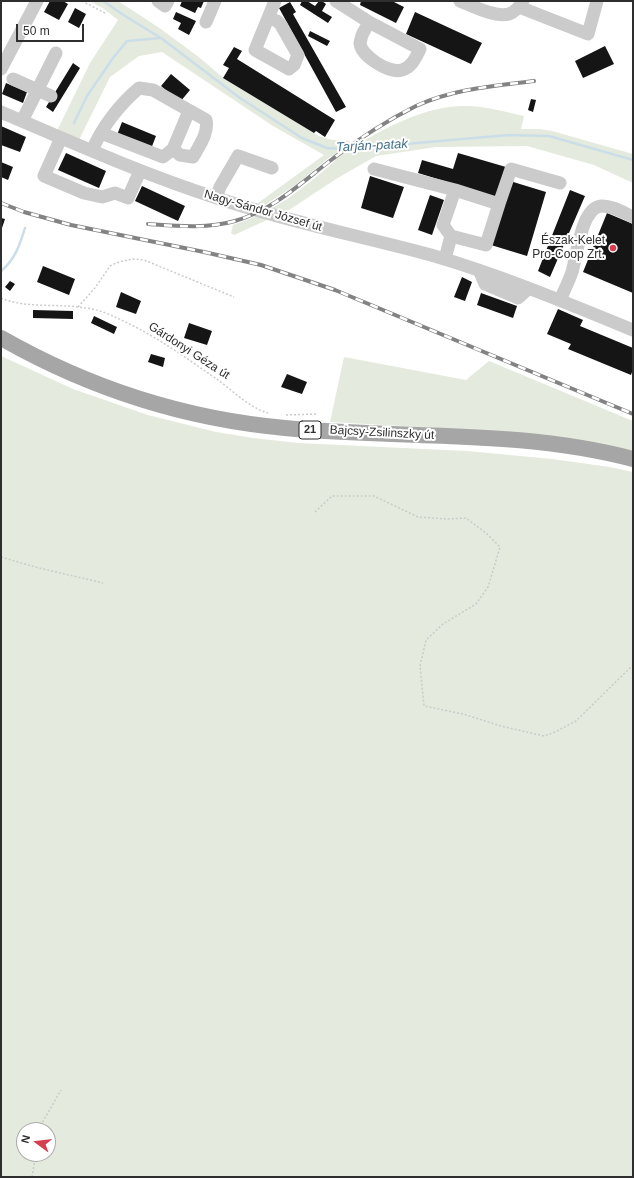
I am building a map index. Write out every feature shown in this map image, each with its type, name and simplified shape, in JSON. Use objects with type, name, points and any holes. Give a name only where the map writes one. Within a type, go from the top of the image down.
[{"type":"main road","name":"Bajcsy-Zsilinszky út","points":[[1,338],[51,364],[96,384],[180,411],[206,416],[245,423],[292,428],[510,440],[587,449],[633,459]]},
{"type":"street","points":[[1,70],[37,1]]},
{"type":"street","points":[[158,1],[165,6],[168,1]]},
{"type":"street","points":[[206,22],[215,1]]},
{"type":"street","points":[[269,18],[275,1]]},
{"type":"street","points":[[336,1],[370,22],[420,49],[412,63],[401,71],[395,70],[382,66],[364,53],[360,46],[360,40],[370,22]]},
{"type":"street","points":[[460,1],[479,6],[498,14],[509,14],[514,12],[521,4],[588,34],[597,1]]},
{"type":"street","points":[[22,121],[56,53]]},
{"type":"street","points":[[13,79],[52,96]]},
{"type":"street","points":[[92,151],[96,140],[101,133],[126,100],[138,88],[153,90],[206,120],[207,126],[202,143],[193,157],[168,153],[101,133]]},
{"type":"street","points":[[166,181],[168,153],[189,111]]},
{"type":"street","name":"Nagy-Sándor József út","points":[[1,112],[166,181],[260,211],[445,259],[560,300],[633,330]]},
{"type":"street","points":[[61,138],[44,176],[53,181],[84,193],[102,197],[115,193],[128,198],[140,171]]},
{"type":"street","points":[[216,198],[238,156],[272,168]]},
{"type":"street","points":[[374,169],[455,190],[499,204]]},
{"type":"street","points":[[455,190],[443,225],[452,236],[486,245],[511,170],[560,183]]},
{"type":"street","points":[[560,300],[572,271],[585,221],[592,210],[599,206],[607,206],[633,217]]},
{"type":"street","points":[[445,259],[452,236]]},
{"type":"path","points":[[82,1],[105,13]]},
{"type":"path","points":[[78,307],[95,288],[110,266],[116,262],[133,259],[144,260],[234,297]]},
{"type":"path","name":"Gárdonyi Géza út","points":[[1,298],[15,302],[94,309],[105,313],[154,336],[255,408],[269,413]]},
{"type":"path","points":[[281,414],[317,414]]},
{"type":"path","points":[[315,512],[332,496],[374,496],[418,517],[447,519],[466,518],[486,533],[500,547],[488,587],[476,604],[443,624],[426,640],[420,666],[424,706],[463,714],[544,736],[576,721],[633,665]]},
{"type":"path","points":[[1,557],[35,567],[103,583]]},
{"type":"path","points":[[43,1122],[61,1090]]},
{"type":"path","points":[[32,1177],[35,1162]]},
{"type":"shaded area","points":[[90,1],[118,1],[158,27],[200,58],[221,76],[319,136],[332,140],[346,140],[357,145],[395,124],[423,113],[452,107],[480,107],[524,116],[521,129],[552,131],[633,154],[633,183],[594,165],[527,146],[436,147],[376,156],[336,179],[289,210],[234,235],[231,233],[233,225],[262,213],[287,199],[335,161],[331,156],[297,184],[262,207],[254,206],[324,155],[273,126],[162,52],[139,56],[110,77],[77,144],[55,135],[90,63],[118,20],[104,9]]},
{"type":"shaded area","points":[[1,356],[73,389],[148,415],[216,432],[298,443],[467,451],[552,459],[610,467],[633,472],[633,1177],[1,1177]]},
{"type":"shaded area","points":[[344,357],[466,380],[489,361],[633,421],[633,452],[510,432],[330,422]]},
{"type":"building","points":[[50,1],[63,1],[68,4],[59,20],[44,12]]},
{"type":"building","points":[[182,1],[204,1],[201,8],[198,7],[195,13],[180,6]]},
{"type":"building","points":[[302,1],[307,1],[315,6],[319,1],[326,4],[322,11],[332,17],[328,23],[300,5]]},
{"type":"building","points":[[361,1],[392,1],[404,7],[396,23],[360,5]]},
{"type":"building","points":[[290,2],[296,12],[293,14],[346,107],[336,112],[279,8]]},
{"type":"building","points":[[75,8],[86,14],[79,28],[68,22]]},
{"type":"building","points":[[176,12],[196,21],[189,35],[178,29],[181,23],[173,19]]},
{"type":"building","points":[[415,12],[482,43],[471,64],[406,34]]},
{"type":"building","points":[[310,31],[330,41],[327,46],[308,36]]},
{"type":"building","points":[[605,46],[614,64],[583,78],[575,61]]},
{"type":"building","points":[[234,47],[242,51],[237,59],[335,120],[325,137],[316,131],[314,133],[223,78],[229,68],[223,65]]},
{"type":"building","points":[[73,63],[80,68],[53,112],[46,107]]},
{"type":"building","points":[[171,74],[190,90],[180,102],[161,86]]},
{"type":"building","points":[[6,83],[27,92],[23,103],[2,94]]},
{"type":"building","points":[[531,99],[536,100],[533,112],[528,110]]},
{"type":"building","points":[[122,122],[156,136],[151,149],[117,135]]},
{"type":"building","points":[[1,126],[26,137],[20,152],[1,145]]},
{"type":"building","points":[[66,153],[106,171],[99,188],[58,170]]},
{"type":"building","points":[[458,153],[506,167],[496,197],[418,173],[422,160],[453,169]]},
{"type":"building","points":[[1,162],[13,167],[8,180],[1,177]]},
{"type":"building","points":[[370,176],[404,187],[393,218],[361,208]]},
{"type":"building","points":[[510,181],[546,192],[527,256],[491,245]]},
{"type":"building","points":[[142,186],[185,206],[178,221],[135,201]]},
{"type":"building","points":[[570,190],[585,196],[550,277],[538,271]]},
{"type":"building","points":[[430,195],[444,200],[432,235],[418,230]]},
{"type":"building","name":"Észak-Kelet Pro-Coop Zrt.","points":[[607,213],[633,224],[633,293],[583,272]]},
{"type":"building","points":[[1,218],[5,219],[1,231]]},
{"type":"building","points":[[43,266],[75,279],[69,295],[37,282]]},
{"type":"building","points":[[462,277],[472,282],[465,301],[454,297]]},
{"type":"building","points":[[10,281],[15,284],[10,291],[5,287]]},
{"type":"building","points":[[121,292],[141,301],[136,314],[116,307]]},
{"type":"building","points":[[481,293],[517,306],[513,318],[477,305]]},
{"type":"building","points":[[558,309],[583,320],[580,326],[633,348],[633,369],[631,375],[568,349],[571,344],[547,334]]},
{"type":"building","points":[[33,310],[73,311],[73,319],[33,318]]},
{"type":"building","points":[[94,316],[117,327],[114,334],[91,323]]},
{"type":"building","points":[[189,323],[212,331],[207,345],[184,338]]},
{"type":"building","points":[[151,354],[165,358],[163,367],[148,362]]},
{"type":"building","points":[[287,374],[307,382],[302,394],[281,387]]},
{"type":"waterway","name":"Tarján-patak","points":[[103,1],[161,38],[240,98],[302,138],[327,148],[347,149],[509,135],[549,136],[633,160]]},
{"type":"waterway","points":[[74,123],[87,96],[113,58],[127,41],[160,38]]},
{"type":"waterway","points":[[1,271],[13,257],[19,246],[25,228]]},
{"type":"railway","points":[[148,224],[202,226],[224,224],[249,216],[286,195],[361,138],[416,106],[430,100],[459,92],[534,81]]},
{"type":"railway","points":[[1,203],[24,212],[71,225],[261,265],[335,290],[633,414]]},
{"type":"place","name":"Észak-Kelet Pro-Coop Zrt.","points":[[613,248]]}]
